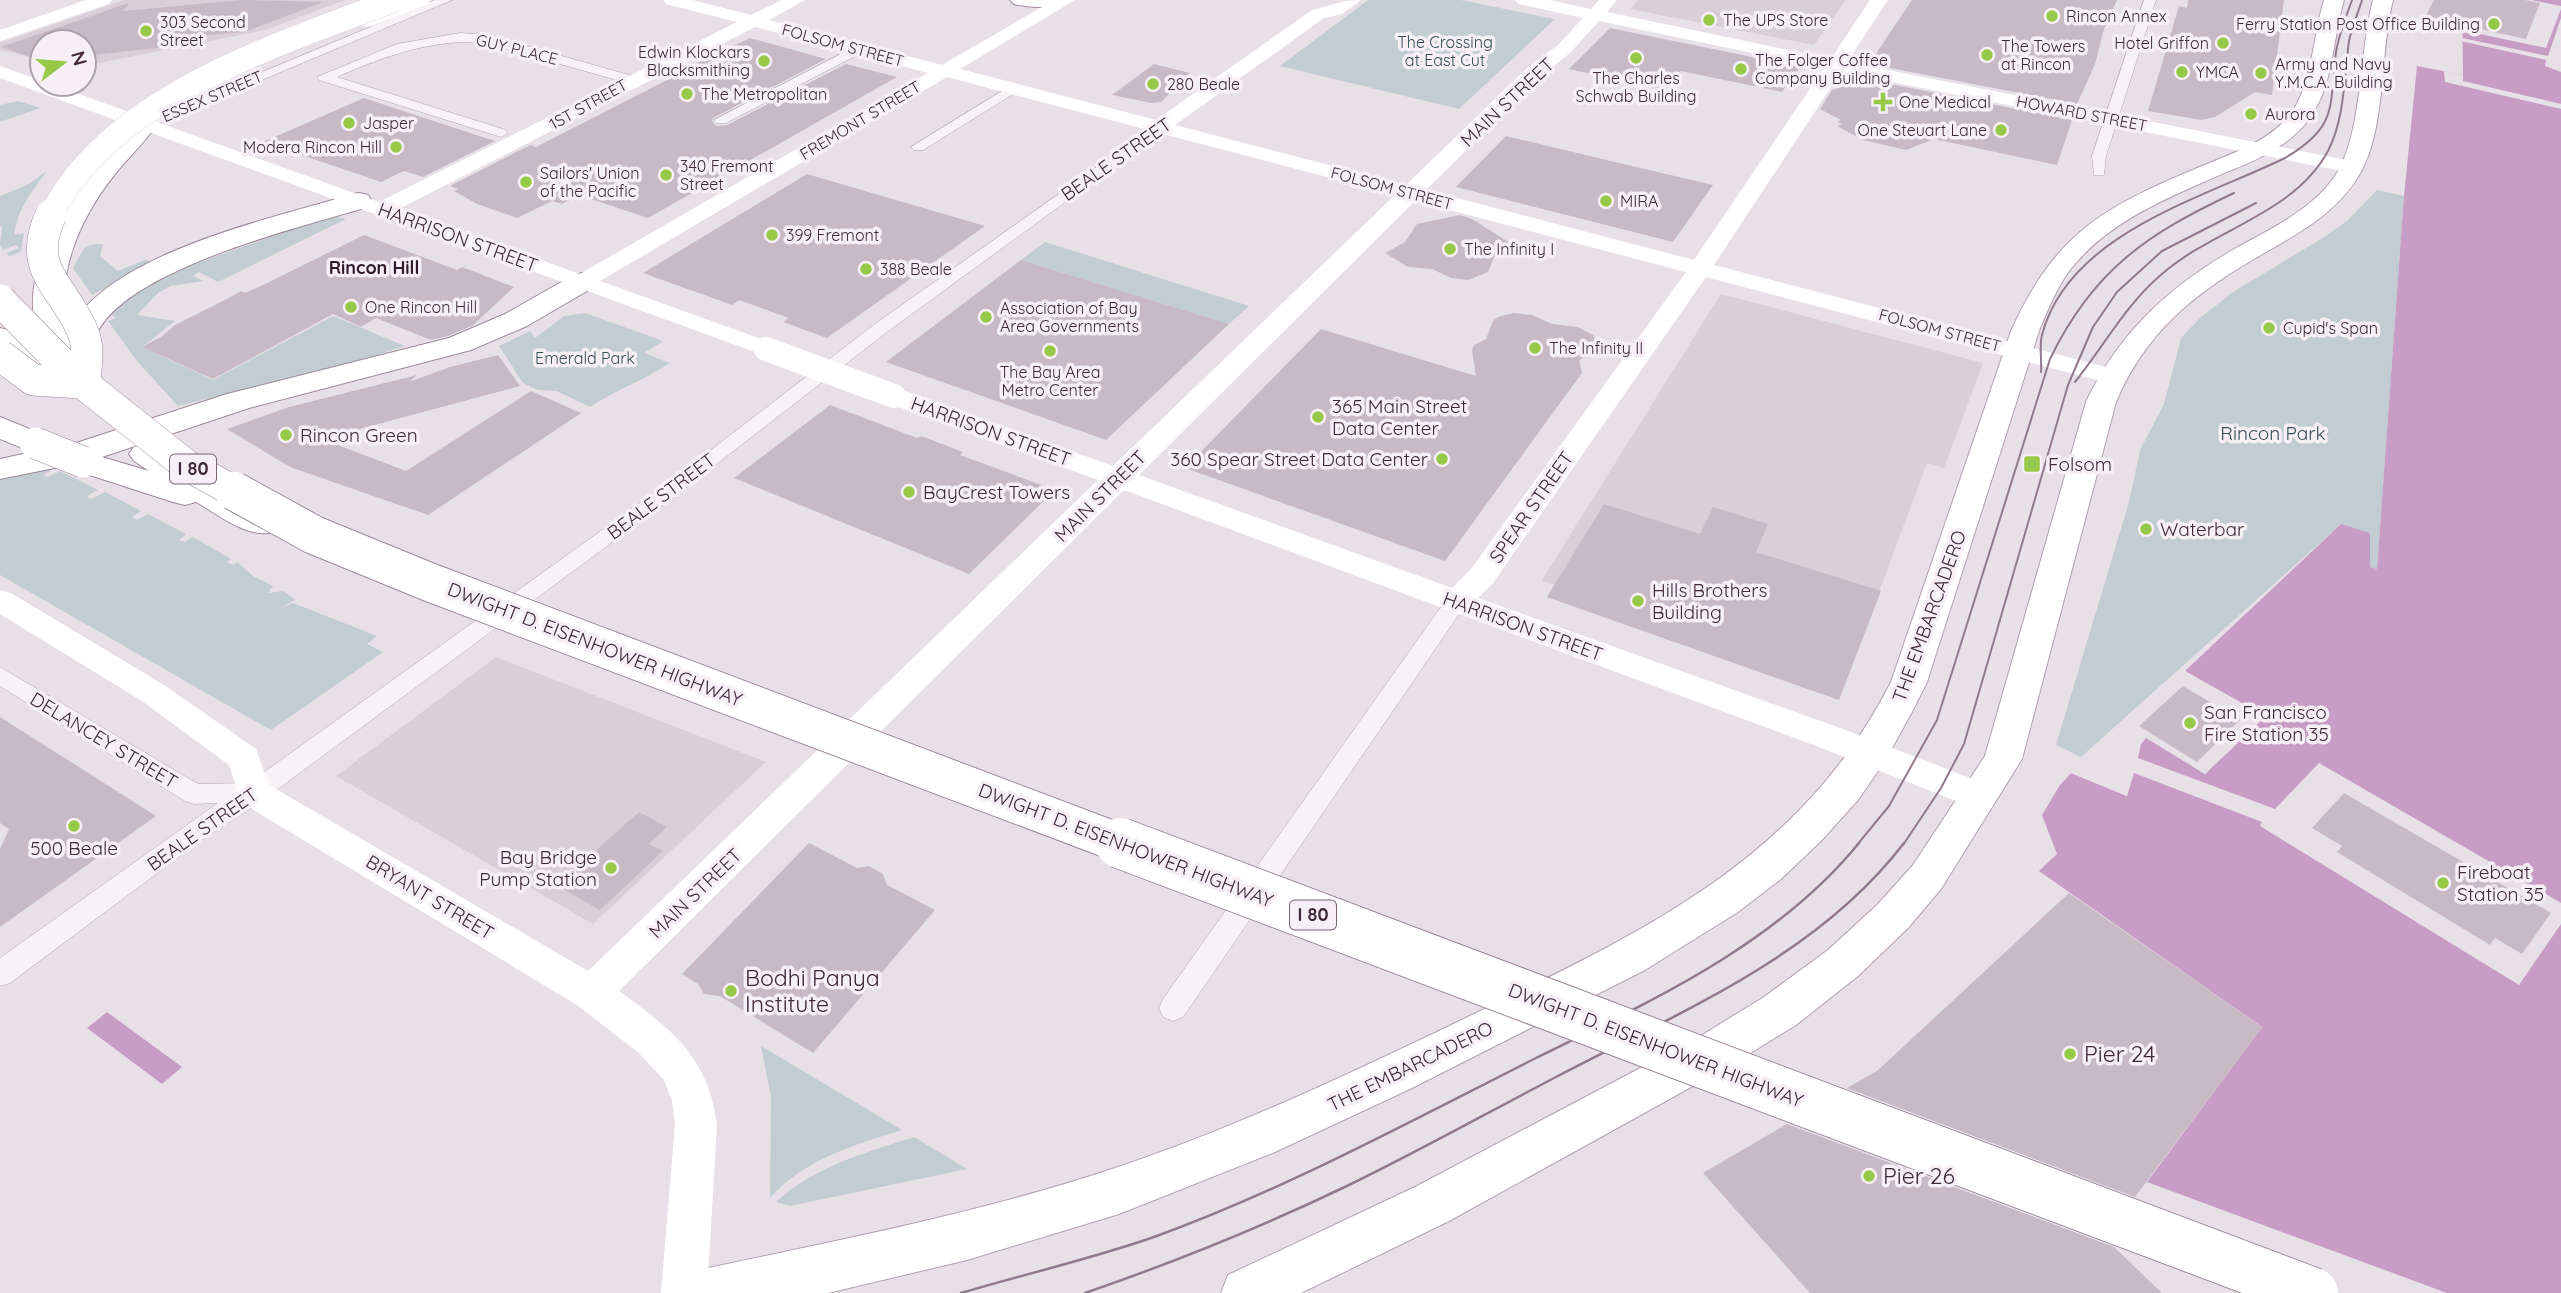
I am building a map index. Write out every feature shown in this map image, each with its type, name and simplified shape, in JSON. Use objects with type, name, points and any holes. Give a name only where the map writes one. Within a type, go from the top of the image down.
[{"type":"highway","points":[[92,396],[85,338],[42,262],[41,245],[45,229],[69,184],[109,142],[180,93],[262,52],[395,0]]},
{"type":"highway","points":[[1020,0],[1057,0]]},
{"type":"highway","points":[[1020,0],[1029,9],[1030,15],[1025,22]]},
{"type":"highway","points":[[92,396],[79,386],[58,350],[49,309],[51,270],[56,252],[80,206],[112,162],[145,124]]},
{"type":"highway","points":[[92,396],[81,369],[78,347],[86,326],[102,307],[150,275],[200,252],[357,201]]},
{"type":"highway","points":[[0,469],[80,453],[238,401],[460,344],[516,320],[582,282]]},
{"type":"highway","name":"I 80","points":[[0,300],[92,396]]},
{"type":"highway","name":"I 80","points":[[0,337],[92,396]]},
{"type":"highway","points":[[0,355],[33,380],[92,396]]},
{"type":"highway","name":"DWIGHT D. EISENHOWER HIGHWAY","points":[[92,396],[146,454],[191,485],[303,544],[2265,1293]]},
{"type":"highway","name":"DWIGHT D. EISENHOWER HIGHWAY","points":[[92,396],[186,465],[314,535],[468,596],[2313,1293]]},
{"type":"highway","points":[[0,427],[83,462],[243,514]]},
{"type":"main road","points":[[0,36],[103,0]]},
{"type":"main road","name":"ESSEX STREET","points":[[145,124],[159,107],[422,0]]},
{"type":"main road","name":"FOLSOM STREET","points":[[672,0],[2112,376]]},
{"type":"main road","name":"1ST STREET","points":[[357,201],[571,115],[631,80],[796,0]]},
{"type":"main road","name":"FREMONT STREET","points":[[582,282],[1066,0]]},
{"type":"main road","name":"BEALE STREET","points":[[1159,127],[1324,7],[1336,10],[1352,0]]},
{"type":"main road","name":"HOWARD STREET","points":[[1524,0],[1835,65],[2352,167]]},
{"type":"main road","name":"MAIN STREET","points":[[591,993],[1533,73],[1571,42],[1608,0]]},
{"type":"main road","name":"SPEAR STREET","points":[[1456,602],[1482,576],[1700,267],[1879,0]]},
{"type":"main road","name":"THE EMBARCADERO","points":[[708,1293],[916,1250],[1117,1190],[1223,1152],[1356,1094],[1631,957],[1693,922],[1747,884],[1801,838],[1846,788],[1892,718],[1909,682],[2028,321],[2045,284],[2057,267],[2088,235],[2114,216],[2260,149],[2288,129],[2303,112],[2312,92],[2325,26],[2334,0]]},
{"type":"main road","points":[[1246,1293],[1432,1204],[1715,1051],[1780,1011],[1843,963],[1893,916],[1927,877],[2003,758],[2101,402],[2112,376],[2139,335],[2173,301],[2206,276],[2300,222],[2333,193],[2352,167],[2358,154],[2376,24],[2382,0]]},
{"type":"main road","name":"HARRISON STREET","points":[[0,72],[1869,752],[1979,796]]},
{"type":"main road","points":[[357,201],[421,180],[631,80]]},
{"type":"main road","points":[[357,201],[366,191],[391,185],[501,133],[564,111]]},
{"type":"main road","points":[[13,608],[153,693],[244,758],[254,793]]},
{"type":"main road","name":"BRYANT STREET","points":[[254,793],[591,993],[653,1040],[679,1068],[693,1101],[696,1125],[684,1293]]},
{"type":"street","name":"ESSEX STREET","points":[[145,124],[446,0]]},
{"type":"street","points":[[2099,172],[2099,156],[2150,0]]},
{"type":"street","name":"GUY PLACE","points":[[501,133],[324,77],[412,41],[463,36],[483,38],[631,80]]},
{"type":"street","points":[[721,120],[858,49]]},
{"type":"street","points":[[918,147],[1010,90]]},
{"type":"street","name":"BEALE STREET","points":[[0,974],[666,494],[881,328],[1159,127]]},
{"type":"street","name":"SPEAR STREET","points":[[1173,1007],[1456,602]]},
{"type":"street","name":"DELANCEY STREET","points":[[9,681],[194,794],[254,793]]},
{"type":"shaded area","name":"303 Second Street","points":[[124,0],[345,0],[265,30],[98,63],[98,28],[43,28]]},
{"type":"shaded area","points":[[1638,0],[1846,0],[1814,45],[1630,9]]},
{"type":"shaded area","points":[[2462,0],[2561,0],[2561,1293],[2185,1293],[2112,1226],[2262,1027],[2039,871],[2057,854],[2042,815],[2060,785],[2071,773],[2127,796],[2140,744],[2146,737],[2205,774],[2265,716],[2185,671],[2341,524],[2370,533],[2370,567],[2377,569],[2404,196],[2417,66],[2463,75]]},
{"type":"shaded area","name":"303 Second Street","points":[[28,33],[28,57],[0,50],[0,43]]},
{"type":"shaded area","points":[[1721,294],[1983,363],[1944,468],[1927,463],[1839,700],[1547,597],[1554,585],[1542,580]]},
{"type":"shaded area","points":[[496,657],[766,762],[593,924],[336,776]]},
{"type":"shaded area","points":[[107,1012],[182,1067],[162,1084],[87,1028]]},
{"type":"green space","name":"The Crossing at East Cut","points":[[1368,0],[1461,0],[1555,19],[1459,109],[1280,66]]},
{"type":"green space","points":[[18,101],[40,108],[0,122],[0,105]]},
{"type":"green space","points":[[47,171],[18,217],[14,235],[24,233],[21,252],[9,256],[6,253],[19,248],[16,245],[3,250],[0,245],[0,196],[27,185]]},
{"type":"green space","name":"Rincon Park","points":[[2377,190],[2404,196],[2377,569],[2370,567],[2341,524],[2081,757],[2056,745],[2129,502],[2140,450],[2164,404],[2181,338],[2200,318],[2233,292],[2348,220]]},
{"type":"green space","points":[[321,219],[346,219],[218,282],[199,272],[193,276],[204,281],[171,286],[158,293],[137,315],[175,321],[142,347],[213,380],[333,316],[405,346],[359,361],[178,406],[137,361],[108,321],[116,318],[113,315],[108,316],[111,311],[164,275]]},
{"type":"green space","points":[[1045,242],[1249,306],[1229,324],[1021,260]]},
{"type":"green space","points":[[103,244],[100,256],[118,271],[145,260],[152,262],[92,295],[73,268],[85,247]]},
{"type":"green space","name":"Emerald Park","points":[[585,313],[663,341],[644,353],[670,363],[590,407],[557,391],[538,390],[523,383],[499,346],[530,331],[535,338],[564,316]]},
{"type":"green space","points":[[55,468],[43,475],[47,477],[60,471],[98,490],[87,496],[91,499],[105,492],[141,511],[132,517],[137,520],[148,514],[186,534],[179,540],[185,542],[193,537],[231,559],[227,562],[233,565],[237,562],[253,576],[273,586],[268,593],[283,591],[295,600],[276,610],[293,603],[377,636],[367,644],[383,652],[271,730],[0,575],[0,478]]},
{"type":"green space","points":[[761,1046],[902,1130],[814,1163],[798,1173],[770,1198],[771,1096]]},
{"type":"green space","points":[[914,1137],[967,1169],[790,1206],[776,1202],[824,1170]]},
{"type":"pier","name":"Ferry Station Post Office Building","points":[[2462,0],[2531,0],[2561,6],[2561,9],[2546,48],[2461,30]]},
{"type":"pier","points":[[2561,18],[2561,72],[2545,66],[2546,60],[2460,41],[2462,38],[2548,56]]},
{"type":"pier","points":[[2444,71],[2463,75],[2463,81],[2561,104],[2561,109],[2445,82]]},
{"type":"pier","points":[[2185,671],[2265,717],[2205,774],[2146,738],[2141,744],[2138,758],[2275,809],[2319,763],[2561,903],[2561,924],[2519,985],[2260,826],[2262,822],[2134,773],[2127,796],[2071,773],[2073,770],[2125,791],[2137,743],[2146,734],[2205,770],[2259,717],[2182,673]]},
{"type":"pier","points":[[2069,893],[2262,1027],[2147,1182],[2447,1293],[2180,1293],[2110,1228],[2257,1028],[2066,895]]},
{"type":"building","name":"303 Second Street","points":[[242,0],[323,2],[244,32],[196,36],[166,47],[98,54],[98,28],[56,28],[129,3],[123,11]]},
{"type":"building","points":[[1912,0],[2117,0],[2104,29],[2095,64],[2077,104],[1869,64]]},
{"type":"building","points":[[2188,0],[2284,0],[2272,95],[2255,92],[2215,117],[2201,120],[2148,111],[2179,6],[2187,8]]},
{"type":"building","name":"Ferry Station Post Office Building","points":[[2434,0],[2525,0],[2540,3],[2526,39],[2425,17]]},
{"type":"building","name":"The Charles Schwab Building","points":[[1610,28],[1800,67],[1782,92],[1681,71],[1665,90],[1569,69]]},
{"type":"building","name":"303 Second Street","points":[[28,38],[28,56],[1,47]]},
{"type":"building","points":[[750,38],[826,59],[713,118],[716,126],[727,125],[846,64],[897,77],[648,218],[579,195],[562,204],[552,201],[517,218],[477,204],[450,186],[522,149],[531,145],[536,147],[679,74],[676,73]]},
{"type":"building","name":"280 Beale","points":[[1154,64],[1190,73],[1161,102],[1152,103],[1112,95]]},
{"type":"building","points":[[1860,78],[2072,120],[2057,165],[1934,139],[1906,150],[1863,140],[1837,126],[1842,124],[1837,122],[1841,120],[1820,109],[1832,90],[1856,83]]},
{"type":"building","points":[[364,98],[495,141],[423,177],[404,171],[381,182],[263,142]]},
{"type":"building","name":"MIRA","points":[[1506,136],[1713,185],[1673,242],[1456,187]]},
{"type":"building","points":[[807,174],[985,226],[827,338],[783,322],[789,318],[739,300],[732,305],[643,273]]},
{"type":"building","name":"The Infinity I","points":[[1460,215],[1472,219],[1518,248],[1494,257],[1488,272],[1468,280],[1451,278],[1432,269],[1408,267],[1385,253],[1405,242],[1417,224]]},
{"type":"building","name":"One Rincon Hill","points":[[364,235],[457,270],[462,267],[514,287],[472,326],[448,336],[431,340],[376,318],[361,327],[333,314],[213,379],[142,347],[161,337],[175,325],[241,291],[245,293],[259,287]]},
{"type":"building","name":"The Bay Area Metro Center","points":[[1021,260],[1229,324],[1106,440],[886,362]]},
{"type":"building","points":[[1513,313],[1532,315],[1552,324],[1578,327],[1593,335],[1598,345],[1593,354],[1579,360],[1582,373],[1445,561],[1185,468],[1321,329],[1476,376],[1472,350],[1474,345],[1486,339],[1493,321]]},
{"type":"building","name":"Rincon Green","points":[[498,355],[520,386],[322,439],[406,471],[531,391],[581,413],[428,515],[290,467],[227,429],[289,407],[417,375],[409,382],[450,367]]},
{"type":"building","name":"BayCrest Towers","points":[[830,405],[917,438],[921,436],[963,452],[960,455],[1055,490],[969,574],[734,478]]},
{"type":"building","name":"Hills Brothers Building","points":[[1604,504],[1700,534],[1713,507],[1768,524],[1756,552],[1881,591],[1839,700],[1547,597]]},
{"type":"building","name":"San Francisco Fire Station 35","points":[[2183,686],[2240,720],[2197,762],[2139,726]]},
{"type":"building","name":"500 Beale","points":[[0,717],[156,816],[0,927],[0,849],[9,829],[0,823]]},
{"type":"building","name":"Fireboat Station 35","points":[[2344,793],[2551,913],[2522,954],[2495,938],[2490,945],[2337,852],[2342,846],[2312,828]]},
{"type":"building","name":"Bay Bridge Pump Station","points":[[639,812],[667,827],[649,844],[663,851],[600,910],[557,885]]},
{"type":"building","points":[[809,843],[857,868],[869,866],[883,874],[887,885],[935,910],[813,1053],[720,996],[704,994],[698,984],[682,974]]},
{"type":"building","name":"Pier 24","points":[[2069,893],[2262,1027],[2135,1197],[1847,1088],[1877,1071]]},
{"type":"building","name":"Pier 26","points":[[1787,1124],[2114,1247],[2162,1293],[1810,1293],[1703,1173]]},
{"type":"tram line","points":[[2041,372],[2042,335],[2057,300],[2079,270],[2109,245],[2142,224],[2285,158],[2315,136],[2328,114],[2337,45],[2352,0]]},
{"type":"tram line","points":[[2075,382],[2137,298],[2162,274],[2182,258],[2274,206],[2313,173],[2328,151],[2338,125],[2349,41],[2362,0]]},
{"type":"tram line","points":[[1857,845],[1889,806],[1937,720],[2050,359],[2067,328],[2104,278],[2126,258],[2175,224],[2234,193]]},
{"type":"tram line","points":[[1903,845],[1941,788],[1964,744],[2068,385],[2093,327],[2117,292],[2162,251],[2256,203]]},
{"type":"tram line","points":[[961,1293],[1154,1237],[1252,1198],[1395,1130],[1623,1015],[1710,967],[1790,912],[1826,879],[1859,843]]},
{"type":"tram line","points":[[1085,1293],[1219,1243],[1317,1200],[1697,1004],[1788,950],[1830,919],[1869,883],[1904,843]]},
{"type":"place","name":"Rincon Annex","points":[[2052,16]]},
{"type":"place","name":"The UPS Store","points":[[1709,20]]},
{"type":"place","name":"Ferry Station Post Office Building","points":[[2494,24]]},
{"type":"place","name":"303 Second Street","points":[[146,31]]},
{"type":"place","name":"Hotel Griffon","points":[[2223,43]]},
{"type":"place","name":"The Towers at Rincon","points":[[1987,55]]},
{"type":"place","name":"The Charles Schwab Building","points":[[1636,58]]},
{"type":"place","name":"Edwin Klockars Blacksmithing","points":[[764,61]]},
{"type":"place","name":"The Folger Coffee Company Building","points":[[1741,69]]},
{"type":"place","name":"YMCA","points":[[2182,72]]},
{"type":"place","name":"Army and Navy Y.M.C.A. Building","points":[[2261,73]]},
{"type":"place","name":"280 Beale","points":[[1153,84]]},
{"type":"place","name":"The Metropolitan","points":[[687,94]]},
{"type":"place","name":"One Medical","points":[[1883,102]]},
{"type":"place","name":"Aurora","points":[[2251,114]]},
{"type":"place","name":"Jasper","points":[[349,123]]},
{"type":"place","name":"One Steuart Lane","points":[[2001,130]]},
{"type":"place","name":"Modera Rincon Hill","points":[[396,147]]},
{"type":"place","name":"340 Fremont Street","points":[[666,175]]},
{"type":"place","name":"Sailors' Union of the Pacific","points":[[526,182]]},
{"type":"place","name":"MIRA","points":[[1606,201]]},
{"type":"place","name":"399 Fremont","points":[[772,235]]},
{"type":"place","name":"The Infinity I","points":[[1450,249]]},
{"type":"place","name":"388 Beale","points":[[866,269]]},
{"type":"place","name":"One Rincon Hill","points":[[351,307]]},
{"type":"place","name":"Association of Bay Area Governments","points":[[986,317]]},
{"type":"place","name":"Cupid's Span","points":[[2269,328]]},
{"type":"place","name":"The Infinity II","points":[[1535,348]]},
{"type":"place","name":"The Bay Area Metro Center","points":[[1050,351]]},
{"type":"place","name":"365 Main Street Data Center","points":[[1318,417]]},
{"type":"place","name":"Rincon Green","points":[[286,435]]},
{"type":"place","name":"360 Spear Street Data Center","points":[[1442,459]]},
{"type":"place","name":"Folsom","points":[[2032,464]]},
{"type":"place","name":"BayCrest Towers","points":[[909,492]]},
{"type":"place","name":"Waterbar","points":[[2146,529]]},
{"type":"place","name":"Hills Brothers Building","points":[[1638,601]]},
{"type":"place","name":"San Francisco Fire Station 35","points":[[2190,723]]},
{"type":"place","name":"500 Beale","points":[[74,826]]},
{"type":"place","name":"Bay Bridge Pump Station","points":[[611,868]]},
{"type":"place","name":"Fireboat Station 35","points":[[2443,883]]},
{"type":"place","name":"Bodhi Panya Institute","points":[[731,991]]},
{"type":"place","name":"Pier 24","points":[[2070,1054]]},
{"type":"place","name":"Pier 26","points":[[1869,1176]]},
{"type":"district","name":"Rincon Hill","points":[[374,268]]}]
